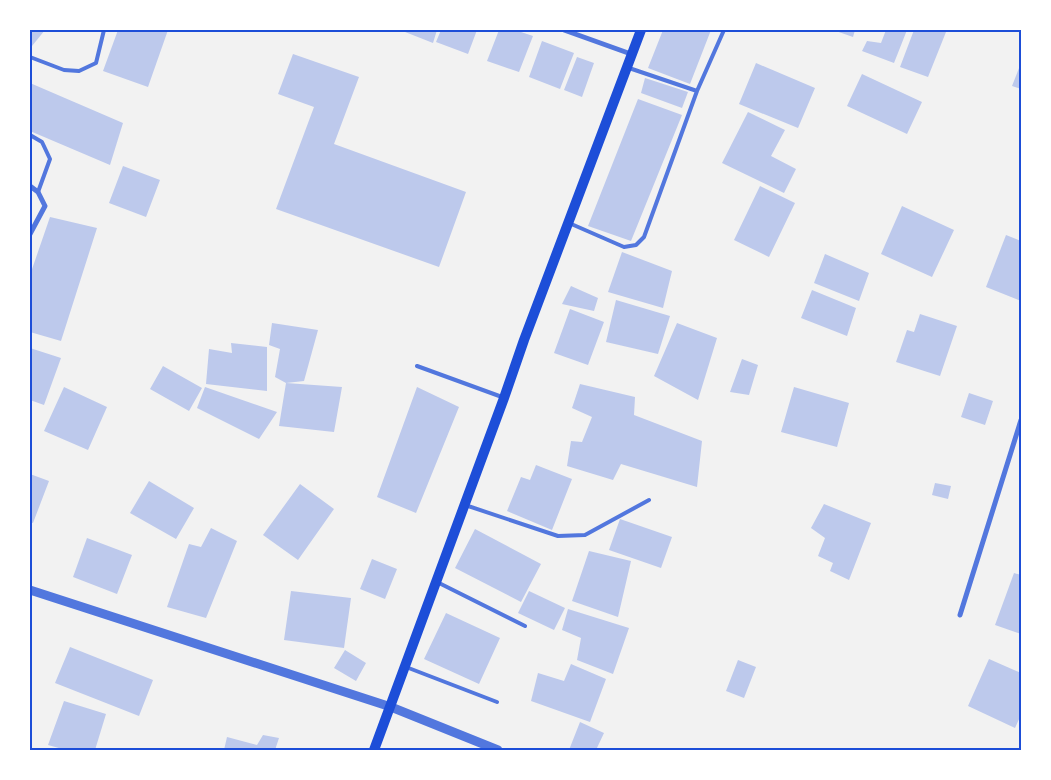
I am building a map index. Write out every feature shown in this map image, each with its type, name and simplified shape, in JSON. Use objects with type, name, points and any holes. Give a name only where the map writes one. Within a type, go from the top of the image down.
[{"type":"main road","points":[[374,750],[640,30]]},
{"type":"street","points":[[564,30],[632,54]]},
{"type":"street","points":[[30,186],[38,192],[45,206],[30,234]]},
{"type":"street","points":[[960,615],[1021,420]]},
{"type":"street","points":[[30,590],[391,707],[498,750]]},
{"type":"lane","points":[[30,57],[64,70],[79,71],[96,63],[104,30]]},
{"type":"lane","points":[[569,222],[624,247],[636,245],[644,236],[698,91],[724,30]]},
{"type":"lane","points":[[627,67],[698,91]]},
{"type":"lane","points":[[30,135],[42,142],[50,159],[38,192]]},
{"type":"lane","points":[[416,366],[504,398]]},
{"type":"lane","points":[[465,505],[558,536],[585,535],[648,500]]},
{"type":"lane","points":[[437,582],[525,626]]},
{"type":"lane","points":[[406,667],[497,702]]},
{"type":"building","points":[[30,30],[45,30],[32,46],[30,45]]},
{"type":"building","points":[[118,30],[168,30],[148,87],[103,71]]},
{"type":"building","points":[[400,30],[437,30],[433,43]]},
{"type":"building","points":[[441,30],[477,30],[468,54],[436,42]]},
{"type":"building","points":[[499,30],[515,30],[533,36],[519,72],[487,61]]},
{"type":"building","points":[[663,30],[711,30],[690,84],[648,68]]},
{"type":"building","points":[[833,30],[855,30],[853,37]]},
{"type":"building","points":[[886,30],[907,30],[894,63],[862,51],[867,41],[881,43]]},
{"type":"building","points":[[914,30],[942,30],[946,32],[928,77],[900,67]]},
{"type":"building","points":[[542,41],[574,53],[560,89],[529,77]]},
{"type":"building","points":[[293,54],[359,77],[334,144],[466,192],[439,267],[276,209],[314,107],[278,94]]},
{"type":"building","points":[[577,57],[594,63],[582,97],[564,90]]},
{"type":"building","points":[[756,63],[815,88],[798,128],[739,104]]},
{"type":"building","points":[[1021,63],[1021,89],[1012,86]]},
{"type":"building","points":[[862,74],[922,102],[907,134],[847,106]]},
{"type":"building","points":[[645,78],[688,92],[682,108],[641,93]]},
{"type":"building","points":[[30,83],[123,123],[110,165],[30,131]]},
{"type":"building","points":[[638,99],[682,115],[631,241],[588,226]]},
{"type":"building","points":[[748,112],[785,130],[771,156],[796,169],[784,193],[722,163]]},
{"type":"building","points":[[123,166],[160,180],[146,217],[109,203]]},
{"type":"building","points":[[760,186],[795,203],[769,257],[734,240]]},
{"type":"building","points":[[902,206],[954,230],[932,277],[881,254]]},
{"type":"building","points":[[50,217],[97,228],[61,341],[30,332],[30,275]]},
{"type":"building","points":[[1006,235],[1021,241],[1021,301],[986,287]]},
{"type":"building","points":[[622,252],[672,271],[663,308],[608,292]]},
{"type":"building","points":[[825,254],[869,273],[859,301],[814,283]]},
{"type":"building","points":[[571,286],[598,298],[594,311],[562,304]]},
{"type":"building","points":[[812,290],[856,308],[847,336],[801,318]]},
{"type":"building","points":[[616,300],[670,316],[658,354],[606,342]]},
{"type":"building","points":[[570,309],[604,322],[588,365],[554,353]]},
{"type":"building","points":[[920,314],[957,326],[940,376],[896,362],[907,330],[914,332]]},
{"type":"building","points":[[272,323],[318,330],[304,381],[286,383],[275,377],[280,349],[269,345]]},
{"type":"building","points":[[677,323],[717,338],[698,400],[654,376]]},
{"type":"building","points":[[231,343],[267,347],[267,391],[206,384],[209,349],[232,353]]},
{"type":"building","points":[[30,348],[61,358],[44,405],[30,400]]},
{"type":"building","points":[[742,359],[758,365],[749,395],[730,392]]},
{"type":"building","points":[[163,366],[202,388],[189,411],[150,389]]},
{"type":"building","points":[[286,383],[342,387],[334,432],[279,426]]},
{"type":"building","points":[[580,384],[635,397],[634,415],[702,441],[697,487],[621,464],[613,480],[567,466],[571,441],[582,442],[592,417],[572,408]]},
{"type":"building","points":[[64,387],[107,407],[88,450],[44,431]]},
{"type":"building","points":[[205,387],[277,412],[259,439],[197,408]]},
{"type":"building","points":[[417,387],[459,407],[416,513],[377,497]]},
{"type":"building","points":[[794,387],[849,403],[837,447],[781,432]]},
{"type":"building","points":[[969,393],[993,401],[985,425],[961,417]]},
{"type":"building","points":[[536,465],[572,479],[552,530],[507,511],[521,477],[530,480]]},
{"type":"building","points":[[30,474],[49,481],[33,523],[30,522]]},
{"type":"building","points":[[149,481],[194,508],[176,539],[130,513]]},
{"type":"building","points":[[935,483],[951,486],[948,499],[932,495]]},
{"type":"building","points":[[300,484],[334,509],[298,560],[263,535]]},
{"type":"building","points":[[824,504],[871,523],[849,580],[830,571],[833,563],[818,556],[825,538],[811,528]]},
{"type":"building","points":[[620,519],[672,537],[661,568],[609,550]]},
{"type":"building","points":[[211,528],[237,541],[206,618],[167,607],[189,544],[201,547]]},
{"type":"building","points":[[475,529],[541,564],[521,602],[455,568]]},
{"type":"building","points":[[87,538],[132,555],[117,594],[73,577]]},
{"type":"building","points":[[589,551],[631,561],[618,617],[572,601]]},
{"type":"building","points":[[372,559],[397,569],[385,599],[360,589]]},
{"type":"building","points":[[1014,573],[1021,575],[1021,634],[995,625]]},
{"type":"building","points":[[291,591],[351,598],[344,648],[284,640]]},
{"type":"building","points":[[529,591],[565,608],[554,630],[518,613]]},
{"type":"building","points":[[568,609],[629,628],[613,674],[577,660],[581,638],[562,630]]},
{"type":"building","points":[[446,613],[500,638],[479,684],[424,659]]},
{"type":"building","points":[[70,647],[153,680],[139,716],[55,683]]},
{"type":"building","points":[[345,650],[366,663],[356,681],[334,668]]},
{"type":"building","points":[[989,659],[1021,673],[1021,715],[1015,728],[968,706]]},
{"type":"building","points":[[738,660],[756,667],[744,698],[726,691]]},
{"type":"building","points":[[571,664],[606,679],[590,722],[531,701],[538,673],[564,681]]},
{"type":"building","points":[[64,701],[106,714],[95,750],[66,750],[48,745]]},
{"type":"building","points":[[580,722],[604,733],[596,750],[569,750]]},
{"type":"building","points":[[263,735],[279,738],[275,750],[224,750],[227,737],[257,745]]}]
